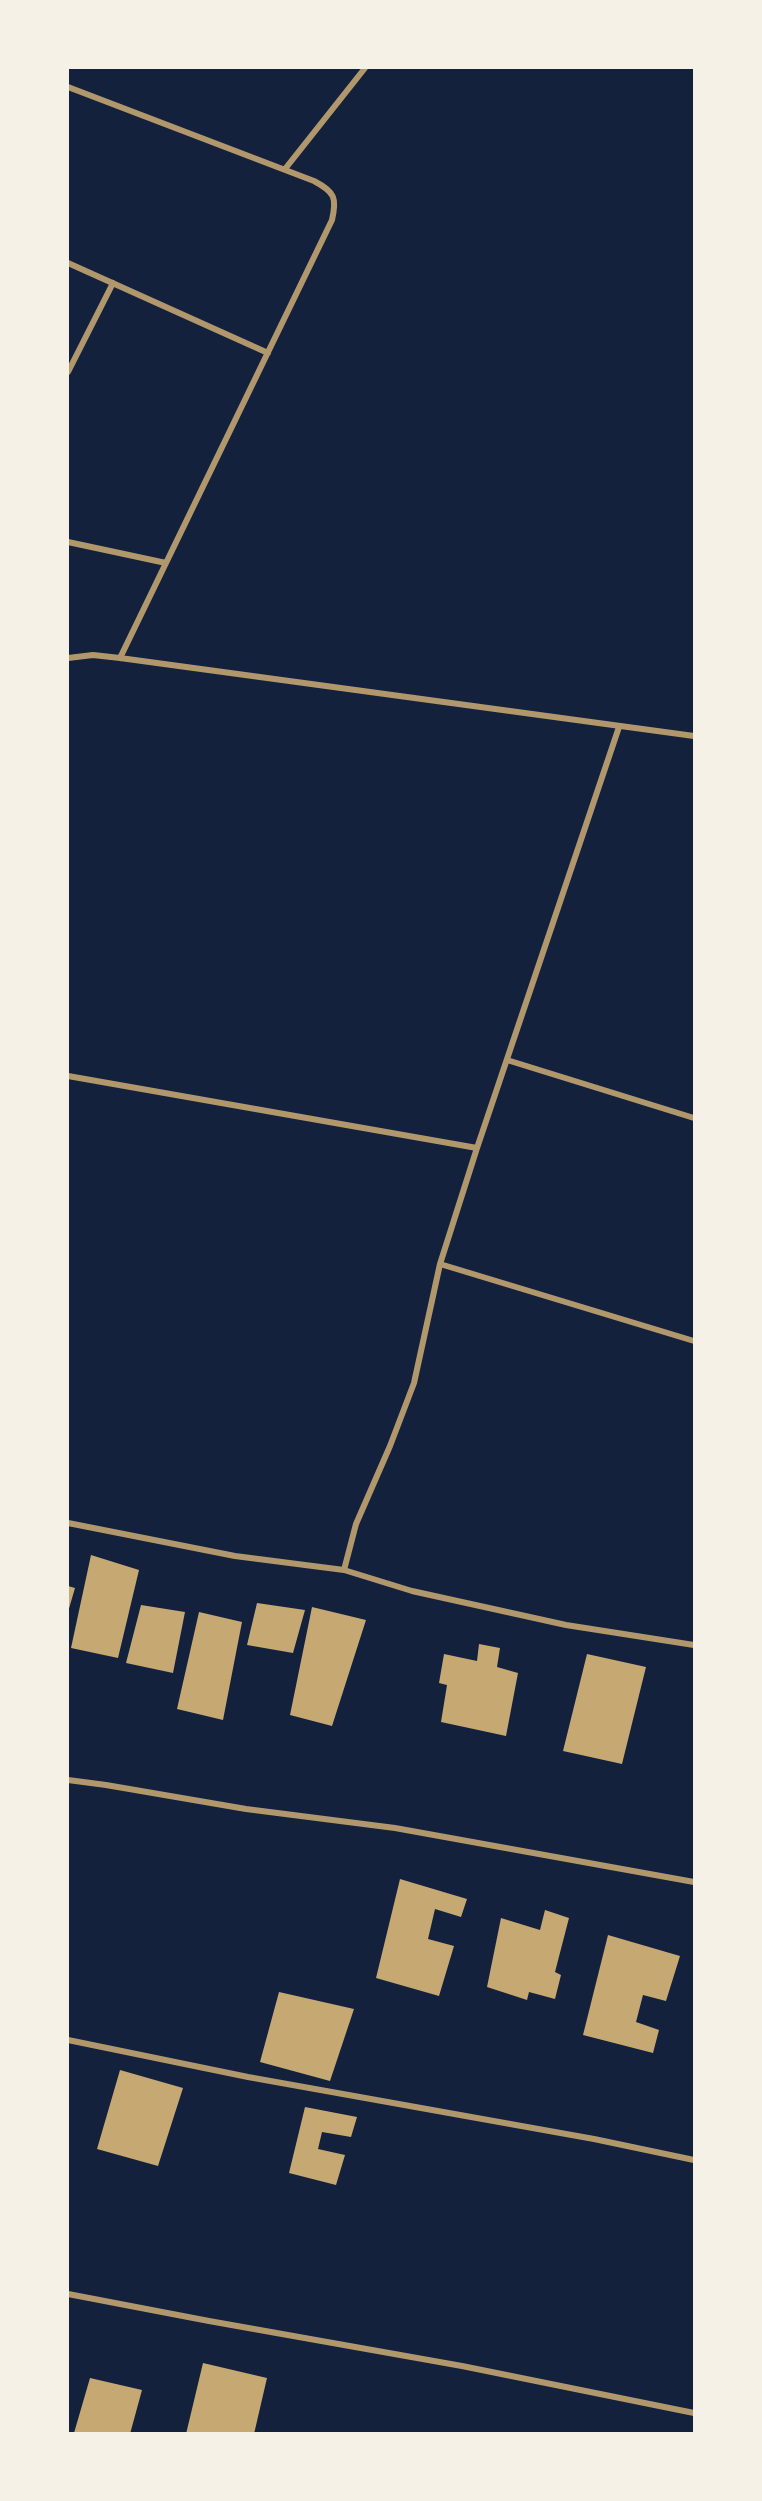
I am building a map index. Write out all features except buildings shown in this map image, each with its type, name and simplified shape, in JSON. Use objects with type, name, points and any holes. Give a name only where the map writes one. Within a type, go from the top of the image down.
[{"type":"street","points":[[285,169],[365,68]]},
{"type":"street","points":[[68,87],[285,169],[330,189],[335,203],[332,220],[120,658]]},
{"type":"street","points":[[68,262],[268,353]]},
{"type":"street","points":[[68,372],[113,283]]},
{"type":"street","points":[[68,542],[166,563]]},
{"type":"street","points":[[68,658],[93,655],[120,658],[694,736]]},
{"type":"street","points":[[344,1570],[357,1524],[414,1383],[440,1264],[619,727]]},
{"type":"street","points":[[507,1060],[694,1118]]},
{"type":"street","points":[[68,1076],[477,1148]]},
{"type":"street","points":[[440,1264],[694,1341]]},
{"type":"street","points":[[68,1523],[235,1556],[344,1570],[412,1591],[566,1625],[694,1645]]},
{"type":"street","points":[[68,1780],[234,1807],[395,1828],[694,1882]]},
{"type":"street","points":[[68,2040],[248,2077],[594,2139],[694,2160]]},
{"type":"street","points":[[68,2294],[220,2324],[462,2366],[694,2413]]}]
